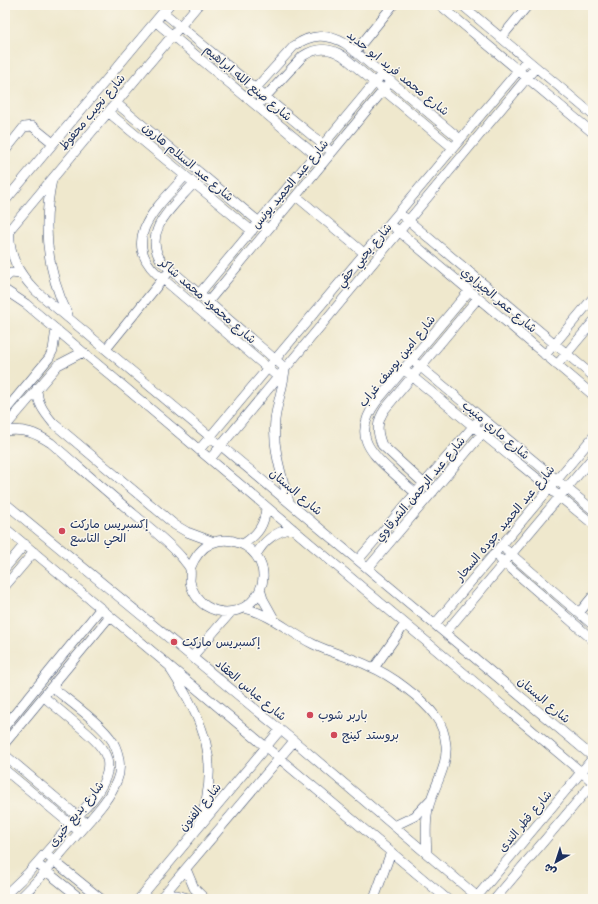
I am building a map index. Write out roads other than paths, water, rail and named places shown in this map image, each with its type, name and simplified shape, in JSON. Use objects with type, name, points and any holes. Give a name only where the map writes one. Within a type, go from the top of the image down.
[{"type":"street","name":"شارع نجيب محفوظ","points":[[7,232],[198,5]]},
{"type":"street","points":[[355,52],[393,5]]},
{"type":"street","points":[[440,5],[593,133]]},
{"type":"street","points":[[462,5],[593,115]]},
{"type":"street","points":[[501,38],[528,5]]},
{"type":"street","name":"شارع نجيب محفوظ","points":[[5,201],[166,9]]},
{"type":"street","name":"شارع صنع الله ابراهيم","points":[[166,9],[180,26],[332,152]]},
{"type":"street","name":"شارع صنع الله ابراهيم","points":[[156,22],[324,162]]},
{"type":"street","name":"شارع محمد فريد ابو حديد","points":[[247,98],[290,50],[302,40],[313,36],[336,38],[460,139]]},
{"type":"street","name":"شارع محمد فريد ابو حديد","points":[[257,106],[303,56],[319,49],[336,51],[453,148]]},
{"type":"street","name":"شارع يحيي حقي","points":[[199,450],[527,60]]},
{"type":"street","name":"شارع يحيي حقي","points":[[210,459],[536,67]]},
{"type":"street","name":"شارع عبد الحميد يونس","points":[[199,294],[382,74]]},
{"type":"street","name":"شارع عبد الحميد يونس","points":[[208,302],[391,82]]},
{"type":"street","name":"شارع عبد السلام هارون","points":[[116,103],[268,230]]},
{"type":"street","name":"شارع عبد السلام هارون","points":[[108,112],[252,231]]},
{"type":"street","points":[[5,150],[24,127],[28,125],[32,126],[53,143]]},
{"type":"street","name":"شارع محمود محمد شاكر","points":[[185,176],[152,214],[143,230],[141,240],[144,258],[149,266],[163,279],[278,377]]},
{"type":"street","points":[[53,178],[48,206],[48,250],[57,292],[69,318]]},
{"type":"street","name":"شارع محمود محمد شاكر","points":[[194,183],[164,217],[154,236],[155,249],[158,256],[171,270],[285,368]]},
{"type":"street","points":[[296,196],[364,253]]},
{"type":"street","name":"شارع عمر الجيزاوي","points":[[399,212],[593,376]]},
{"type":"street","name":"شارع عمر الجيزاوي","points":[[389,223],[593,395]]},
{"type":"street","name":"شارع البستان","points":[[7,232],[12,256],[20,274],[36,291],[593,757]]},
{"type":"street","points":[[106,349],[171,270]]},
{"type":"street","points":[[5,278],[11,273],[20,274]]},
{"type":"street","points":[[5,290],[26,304],[56,329],[593,782],[495,899]]},
{"type":"street","name":"شارع امين يوسف غراب","points":[[425,501],[374,456],[365,438],[365,423],[371,409],[470,291]]},
{"type":"street","name":"شارع امين يوسف غراب","points":[[433,492],[382,445],[378,436],[377,426],[380,417],[412,376],[478,298]]},
{"type":"street","points":[[545,355],[593,298]]},
{"type":"street","points":[[557,365],[593,322]]},
{"type":"street","points":[[5,411],[49,358],[53,350],[56,329]]},
{"type":"street","points":[[5,427],[58,365],[83,352]]},
{"type":"street","name":"شارع ماري منيب","points":[[411,360],[593,510]]},
{"type":"street","points":[[285,368],[275,421],[275,440],[278,460],[290,503]]},
{"type":"street","name":"شارع ماري منيب","points":[[404,369],[593,524]]},
{"type":"street","points":[[37,388],[37,397],[41,407],[53,423],[175,525],[187,532],[214,542]]},
{"type":"street","name":"شارع عبد الرحمن الشرقاوي","points":[[358,560],[480,417]]},
{"type":"street","name":"شارع عبد الرحمن الشرقاوي","points":[[368,568],[490,425]]},
{"type":"street","points":[[5,431],[14,429],[27,431],[40,436],[51,443],[170,545],[190,569]]},
{"type":"street","name":"شارع عبد الحميد جوده السحار","points":[[435,624],[593,437]]},
{"type":"street","name":"شارع عبد الحميد جوده السحار","points":[[445,633],[593,457]]},
{"type":"street","name":"شارع عباس العقاد","points":[[5,503],[294,741],[478,898]]},
{"type":"street","points":[[244,544],[255,536],[263,525],[266,507]]},
{"type":"street","points":[[5,528],[447,899]]},
{"type":"street","points":[[256,555],[267,540],[278,532],[292,528]]},
{"type":"street","points":[[234,540],[244,544],[256,555],[261,566],[262,577],[260,589],[254,600],[244,608],[231,612],[217,611],[205,605],[196,596],[190,583],[190,569],[195,558],[199,553],[214,542],[234,540]]},
{"type":"street","points":[[5,568],[25,544]]},
{"type":"street","points":[[501,546],[579,614],[592,621]]},
{"type":"street","points":[[5,586],[34,552]]},
{"type":"street","points":[[494,555],[593,640]]},
{"type":"street","points":[[260,589],[268,609],[274,618]]},
{"type":"street","points":[[579,614],[593,596]]},
{"type":"street","points":[[5,726],[101,608]]},
{"type":"street","points":[[244,608],[274,618],[298,636],[320,648],[374,668],[394,681],[426,706],[436,718],[443,732],[446,746],[444,762],[432,797],[426,825],[427,854]]},
{"type":"street","points":[[192,657],[231,612]]},
{"type":"street","points":[[5,743],[110,616]]},
{"type":"street","points":[[374,668],[405,624]]},
{"type":"street","points":[[166,662],[190,699],[198,717],[208,755],[207,794],[195,832]]},
{"type":"street","name":"شارع بديع خيرى","points":[[19,899],[86,824],[112,791],[118,779],[120,766],[118,753],[112,741],[104,731],[52,687]]},
{"type":"street","name":"شارع بديع خيرى","points":[[7,891],[37,864],[78,816],[100,789],[108,768],[104,750],[98,742],[44,697]]},
{"type":"street","name":"شارع الفنون","points":[[138,899],[280,730]]},
{"type":"street","points":[[162,897],[294,741]]},
{"type":"street","points":[[5,755],[86,824]]},
{"type":"street","name":"شارع قطر الندى","points":[[478,898],[593,757]]},
{"type":"street","points":[[5,770],[80,831]]},
{"type":"street","points":[[394,826],[414,816],[432,797]]},
{"type":"street","points":[[374,899],[391,852]]},
{"type":"street","points":[[45,854],[101,899]]},
{"type":"street","points":[[37,864],[81,899]]},
{"type":"street","points":[[186,869],[194,888],[205,899]]},
{"type":"street","points":[[7,891],[19,899]]},
{"type":"street","points":[[162,897],[177,895],[192,899]]},
{"type":"place","name":"إكسبريس ماركت الحي التاسع","points":[[62,531]]},
{"type":"place","name":"إكسبريس ماركت","points":[[174,642]]},
{"type":"place","name":"باربر شوب","points":[[310,715]]},
{"type":"place","name":"بروستد كينج","points":[[334,735]]}]
